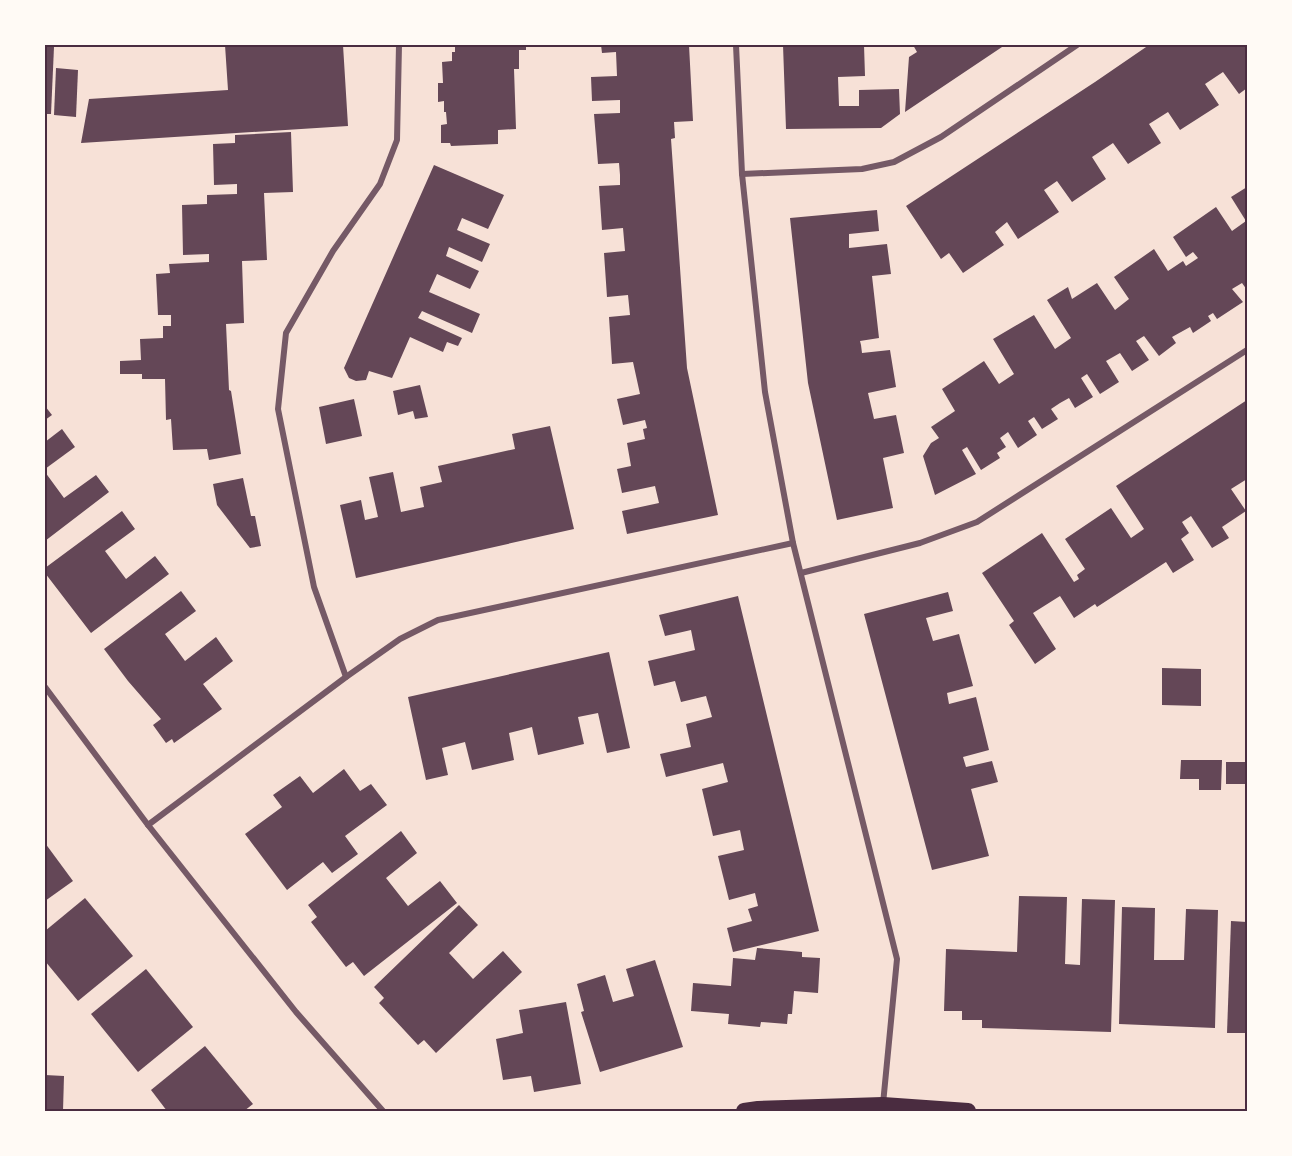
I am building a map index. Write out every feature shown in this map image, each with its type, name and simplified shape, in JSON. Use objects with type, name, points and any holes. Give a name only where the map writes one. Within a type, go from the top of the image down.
[{"type":"highway","points":[[744,1111],[883,1105],[968,1111]]},
{"type":"street","points":[[346,677],[314,587],[278,410],[286,333],[333,251],[380,184],[397,140],[399,45]]},
{"type":"street","points":[[736,45],[742,174],[765,392],[793,543],[897,959],[883,1105]]},
{"type":"street","points":[[742,174],[862,169],[894,162],[941,137],[1077,45]]},
{"type":"street","points":[[801,573],[920,543],[977,522],[1247,350]]},
{"type":"street","points":[[147,825],[346,677],[400,639],[438,620],[793,543]]},
{"type":"street","points":[[45,687],[147,825],[296,1012],[382,1111]]},
{"type":"building","points":[[225,45],[343,45],[348,126],[81,143],[89,99],[228,90]]},
{"type":"building","points":[[455,45],[526,45],[526,50],[519,50],[519,69],[514,69],[516,129],[498,130],[498,144],[451,146],[450,143],[441,143],[441,125],[447,124],[444,101],[438,102],[438,83],[443,83],[442,62],[452,61]]},
{"type":"building","points":[[601,45],[689,45],[693,121],[674,122],[675,138],[671,139],[687,368],[718,515],[627,534],[622,511],[659,503],[655,486],[622,493],[617,469],[631,466],[627,443],[645,439],[643,429],[647,428],[645,420],[623,425],[617,399],[640,394],[633,362],[612,364],[609,317],[630,315],[628,295],[607,297],[604,253],[625,251],[623,228],[602,230],[599,186],[620,185],[620,175],[619,163],[598,164],[594,114],[620,113],[620,100],[592,101],[591,77],[617,76],[616,52],[602,53]]},
{"type":"building","points":[[783,45],[864,45],[865,76],[838,77],[839,106],[859,106],[859,90],[899,89],[900,114],[881,128],[786,129]]},
{"type":"building","points":[[913,45],[1005,45],[905,112],[909,57],[917,52]]},
{"type":"building","points":[[1149,45],[1247,45],[1247,88],[1239,94],[1223,72],[1205,84],[1219,105],[1180,130],[1168,112],[1149,124],[1161,143],[1128,164],[1113,143],[1092,157],[1106,179],[1072,202],[1057,181],[1044,190],[1059,212],[1018,239],[1007,222],[995,232],[1004,245],[963,273],[949,253],[941,259],[906,206]]},
{"type":"building","points":[[45,46],[54,47],[51,114],[45,114]]},
{"type":"building","points":[[56,68],[78,70],[76,117],[54,115]]},
{"type":"building","points":[[291,132],[293,192],[264,193],[267,260],[242,261],[244,323],[226,324],[229,390],[241,454],[209,460],[207,449],[173,450],[171,419],[166,420],[165,379],[142,379],[142,374],[120,374],[120,361],[141,360],[140,339],[163,338],[163,326],[171,326],[171,315],[158,315],[156,274],[170,273],[169,264],[209,262],[209,254],[183,255],[182,205],[207,204],[207,195],[237,194],[237,184],[214,185],[213,144],[235,143],[235,135]]},
{"type":"building","points":[[434,165],[504,195],[488,229],[462,218],[457,230],[490,244],[482,262],[449,247],[446,256],[479,271],[470,289],[437,274],[429,292],[480,314],[472,333],[422,311],[418,318],[462,338],[458,346],[447,342],[443,352],[410,337],[392,378],[369,371],[366,380],[356,381],[349,378],[344,368]]},
{"type":"building","points":[[1247,187],[1247,290],[1242,283],[1232,289],[1243,302],[1217,319],[1213,313],[1208,316],[1211,321],[1193,333],[1190,327],[1172,337],[1176,343],[1159,356],[1144,336],[1136,341],[1149,360],[1132,371],[1120,353],[1106,361],[1119,382],[1100,394],[1087,374],[1081,378],[1093,397],[1075,408],[1069,398],[1060,403],[1051,409],[1058,419],[1042,429],[1034,417],[1028,421],[1037,435],[1018,448],[1008,432],[1000,438],[1006,447],[997,453],[1000,458],[981,470],[967,447],[962,450],[976,474],[935,495],[923,456],[931,443],[939,438],[931,427],[955,411],[942,389],[984,361],[999,384],[1014,374],[993,339],[1034,315],[1055,349],[1071,338],[1047,300],[1068,287],[1072,299],[1097,283],[1115,310],[1129,299],[1114,277],[1154,249],[1168,271],[1183,261],[1186,266],[1198,258],[1193,252],[1186,257],[1173,237],[1216,207],[1232,231],[1246,221],[1231,197]]},
{"type":"building","points":[[877,210],[879,231],[849,234],[849,248],[887,244],[891,274],[872,276],[879,338],[860,341],[862,353],[890,350],[896,387],[868,393],[874,419],[896,415],[904,453],[883,458],[893,508],[837,520],[808,383],[790,218]]},
{"type":"building","points":[[420,385],[428,417],[415,419],[413,411],[398,415],[393,391]]},
{"type":"building","points":[[354,399],[362,436],[326,444],[319,407]]},
{"type":"building","points":[[1247,400],[1247,479],[1231,489],[1246,511],[1222,527],[1229,538],[1212,548],[1191,516],[1182,522],[1189,533],[1181,539],[1194,560],[1173,573],[1166,562],[1097,607],[1095,604],[1074,618],[1060,596],[1033,613],[1056,649],[1035,664],[1009,625],[1014,621],[982,573],[1042,533],[1074,582],[1079,579],[1077,575],[1085,569],[1065,539],[1111,508],[1131,538],[1144,529],[1116,486]]},
{"type":"building","points":[[45,406],[52,415],[45,420]]},
{"type":"building","points":[[550,426],[574,529],[356,578],[340,505],[361,500],[365,520],[378,517],[369,477],[393,472],[401,512],[424,507],[420,487],[442,482],[438,466],[515,449],[512,434]]},
{"type":"building","points":[[62,429],[75,447],[45,469],[45,442]]},
{"type":"building","points":[[45,472],[64,498],[96,475],[109,492],[45,541]]},
{"type":"building","points":[[243,478],[251,516],[255,516],[261,546],[250,548],[217,505],[213,484]]},
{"type":"building","points":[[122,511],[135,529],[105,551],[126,579],[155,556],[169,574],[91,633],[45,573],[45,568]]},
{"type":"building","points":[[181,591],[196,611],[165,634],[185,661],[216,637],[233,661],[203,684],[222,709],[174,743],[172,739],[166,743],[153,725],[161,719],[104,649]]},
{"type":"building","points":[[948,592],[953,611],[926,618],[933,641],[959,634],[973,686],[947,693],[949,704],[976,697],[989,750],[963,757],[966,767],[992,761],[998,782],[971,789],[989,856],[932,870],[864,614]]},
{"type":"building","points":[[738,596],[819,931],[733,952],[727,928],[752,921],[748,909],[758,906],[755,893],[729,900],[718,856],[744,850],[740,830],[713,836],[702,789],[728,782],[723,763],[666,777],[660,754],[691,747],[686,724],[712,717],[706,696],[681,702],[675,681],[654,686],[648,661],[695,650],[691,630],[665,636],[659,615]]},
{"type":"building","points":[[609,652],[630,748],[607,753],[598,713],[578,717],[584,744],[538,755],[532,727],[509,733],[514,760],[472,770],[465,742],[442,748],[448,775],[426,780],[408,697]]},
{"type":"building","points":[[1162,668],[1201,669],[1201,706],[1162,705]]},
{"type":"building","points":[[1181,760],[1222,760],[1221,790],[1199,790],[1199,779],[1180,779]]},
{"type":"building","points":[[1226,762],[1247,762],[1247,784],[1226,784]]},
{"type":"building","points":[[344,769],[360,791],[371,784],[387,805],[345,836],[358,854],[332,873],[323,862],[287,890],[245,834],[282,807],[273,795],[300,776],[313,793]]},
{"type":"building","points":[[401,831],[417,853],[386,878],[408,906],[440,881],[457,903],[364,976],[353,962],[346,967],[311,922],[317,917],[308,905]]},
{"type":"building","points":[[45,843],[73,881],[45,901]]},
{"type":"building","points":[[1019,896],[1067,897],[1065,964],[1080,965],[1082,899],[1115,900],[1111,1032],[982,1028],[982,1020],[962,1020],[962,1011],[944,1011],[946,949],[1017,952]]},
{"type":"building","points":[[85,898],[133,956],[78,1001],[45,961],[45,931]]},
{"type":"building","points":[[459,905],[478,925],[449,953],[473,979],[503,951],[522,972],[436,1053],[424,1040],[418,1045],[379,1003],[384,998],[374,987]]},
{"type":"building","points":[[1122,907],[1155,908],[1154,960],[1184,960],[1186,909],[1218,910],[1215,1028],[1119,1024]]},
{"type":"building","points":[[1231,921],[1247,922],[1247,1033],[1227,1033]]},
{"type":"building","points":[[757,948],[802,952],[802,957],[820,958],[818,993],[794,991],[792,1014],[788,1014],[787,1024],[761,1022],[760,1027],[728,1024],[729,1014],[691,1011],[693,983],[731,986],[733,958],[755,960]]},
{"type":"building","points":[[655,960],[683,1047],[600,1072],[581,1012],[584,1011],[577,984],[605,975],[613,1002],[634,996],[626,969]]},
{"type":"building","points":[[146,969],[193,1027],[138,1072],[91,1014]]},
{"type":"building","points":[[566,1002],[581,1084],[534,1092],[531,1076],[503,1080],[496,1039],[523,1033],[519,1010]]},
{"type":"building","points":[[205,1046],[253,1104],[244,1111],[167,1111],[151,1090]]},
{"type":"building","points":[[45,1075],[64,1076],[63,1111],[45,1111]]}]
